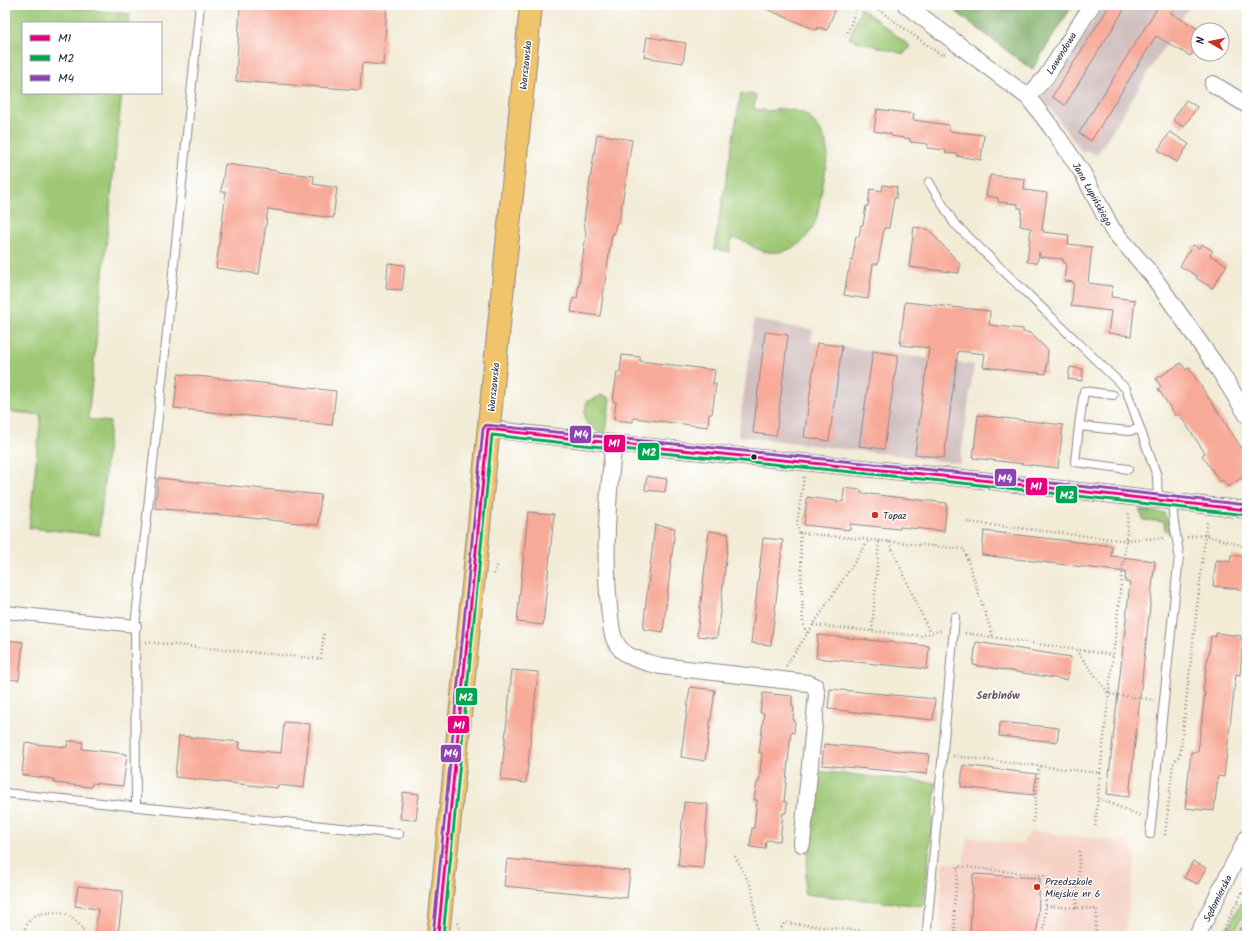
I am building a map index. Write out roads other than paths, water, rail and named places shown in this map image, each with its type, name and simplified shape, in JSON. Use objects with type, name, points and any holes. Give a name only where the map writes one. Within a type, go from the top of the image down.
[{"type":"main road","name":"Warszawska","points":[[438,936],[531,5]]},
{"type":"street","name":"Jana Łupińskiego","points":[[906,5],[1028,97],[1052,127],[1082,172],[1112,229],[1152,275],[1220,370],[1247,415]]},
{"type":"street","name":"Lawendowa","points":[[1028,97],[1046,77],[1092,5]]},
{"type":"street","points":[[1213,84],[1247,105]]},
{"type":"street","points":[[488,429],[980,480],[1247,510]]},
{"type":"street","points":[[614,443],[609,487],[606,563],[612,634],[617,645],[626,654],[642,661],[661,666],[808,683],[815,686],[817,695],[802,844]]},
{"type":"street","points":[[5,612],[135,626]]},
{"type":"street","name":"Sędomierska","points":[[1197,936],[1247,838]]},
{"type":"lane","points":[[136,807],[135,626],[200,5]]},
{"type":"lane","points":[[929,182],[954,223],[1126,389],[1165,501],[1173,516],[1179,556],[1150,834]]},
{"type":"lane","points":[[1113,395],[1084,391],[1074,462],[1128,469]]},
{"type":"lane","points":[[1079,426],[1128,432],[1140,429]]},
{"type":"lane","points":[[927,929],[955,617]]},
{"type":"lane","points":[[5,793],[399,834]]},
{"type":"place","name":"Topaz","points":[[875,515]]},
{"type":"place","name":"Przedszkole Miejskie nr 6","points":[[1037,887]]},
{"type":"district","name":"Serbinów","points":[[998,695]]}]
